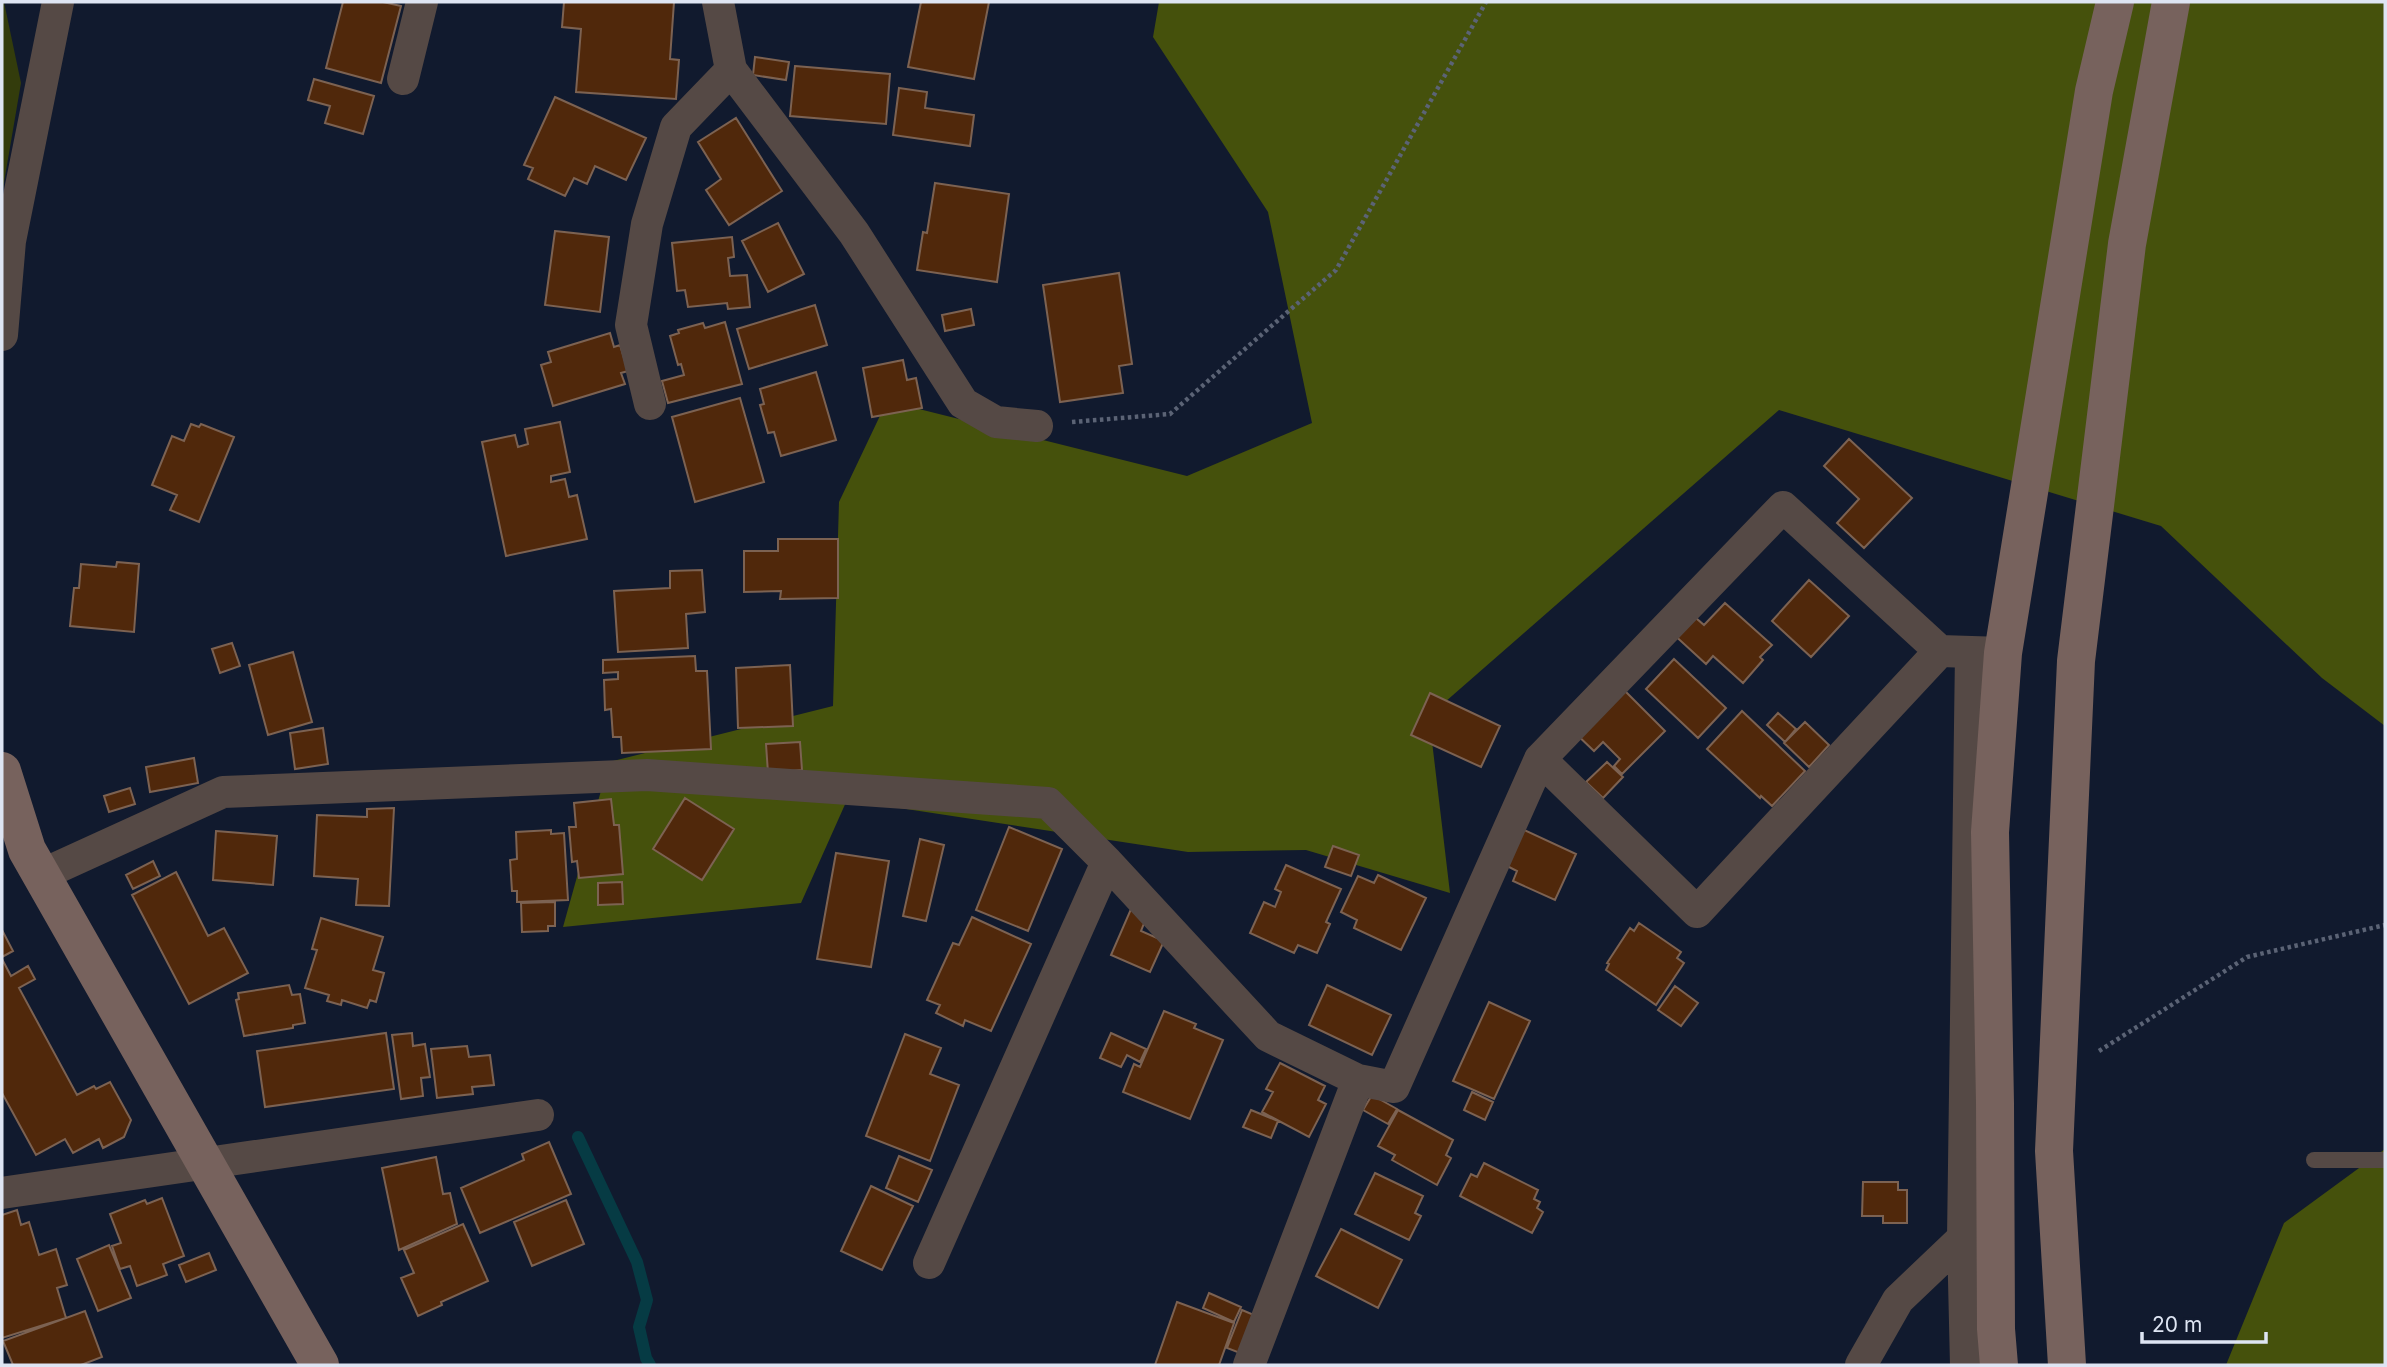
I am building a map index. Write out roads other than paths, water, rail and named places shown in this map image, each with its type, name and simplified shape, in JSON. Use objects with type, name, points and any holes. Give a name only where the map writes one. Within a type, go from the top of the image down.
[{"type":"street","points":[[2,335],[10,241],[58,2]]},
{"type":"street","points":[[403,79],[422,2]]},
{"type":"street","points":[[718,2],[730,70],[854,233],[963,403],[996,422],[1037,426]]},
{"type":"street","points":[[1966,1365],[1963,1238],[1987,653],[2094,92],[2115,2]]},
{"type":"street","points":[[2067,1365],[2054,1151],[2076,661],[2127,244],[2171,2]]},
{"type":"street","points":[[650,404],[631,325],[647,224],[676,127],[730,70]]},
{"type":"street","points":[[41,875],[223,792],[647,775],[1048,803],[1107,862],[1268,1036],[1358,1080],[1394,1087],[1540,759],[1783,507],[1940,651],[1987,653]]},
{"type":"street","points":[[1540,759],[1697,912],[1940,651]]},
{"type":"street","points":[[1987,653],[1996,1116],[1996,1329],[1999,1365]]},
{"type":"street","points":[[2,771],[27,850],[320,1365]]},
{"type":"street","points":[[929,1263],[1107,862]]},
{"type":"street","points":[[1249,1365],[1358,1080]]},
{"type":"street","points":[[2,1193],[538,1115]]},
{"type":"street","points":[[1861,1365],[1898,1300],[1963,1238]]},
{"type":"lane","points":[[2314,1160],[2385,1160]]},
{"type":"waterway","points":[[578,1137],[637,1262],[647,1300],[639,1327],[650,1365]]}]
